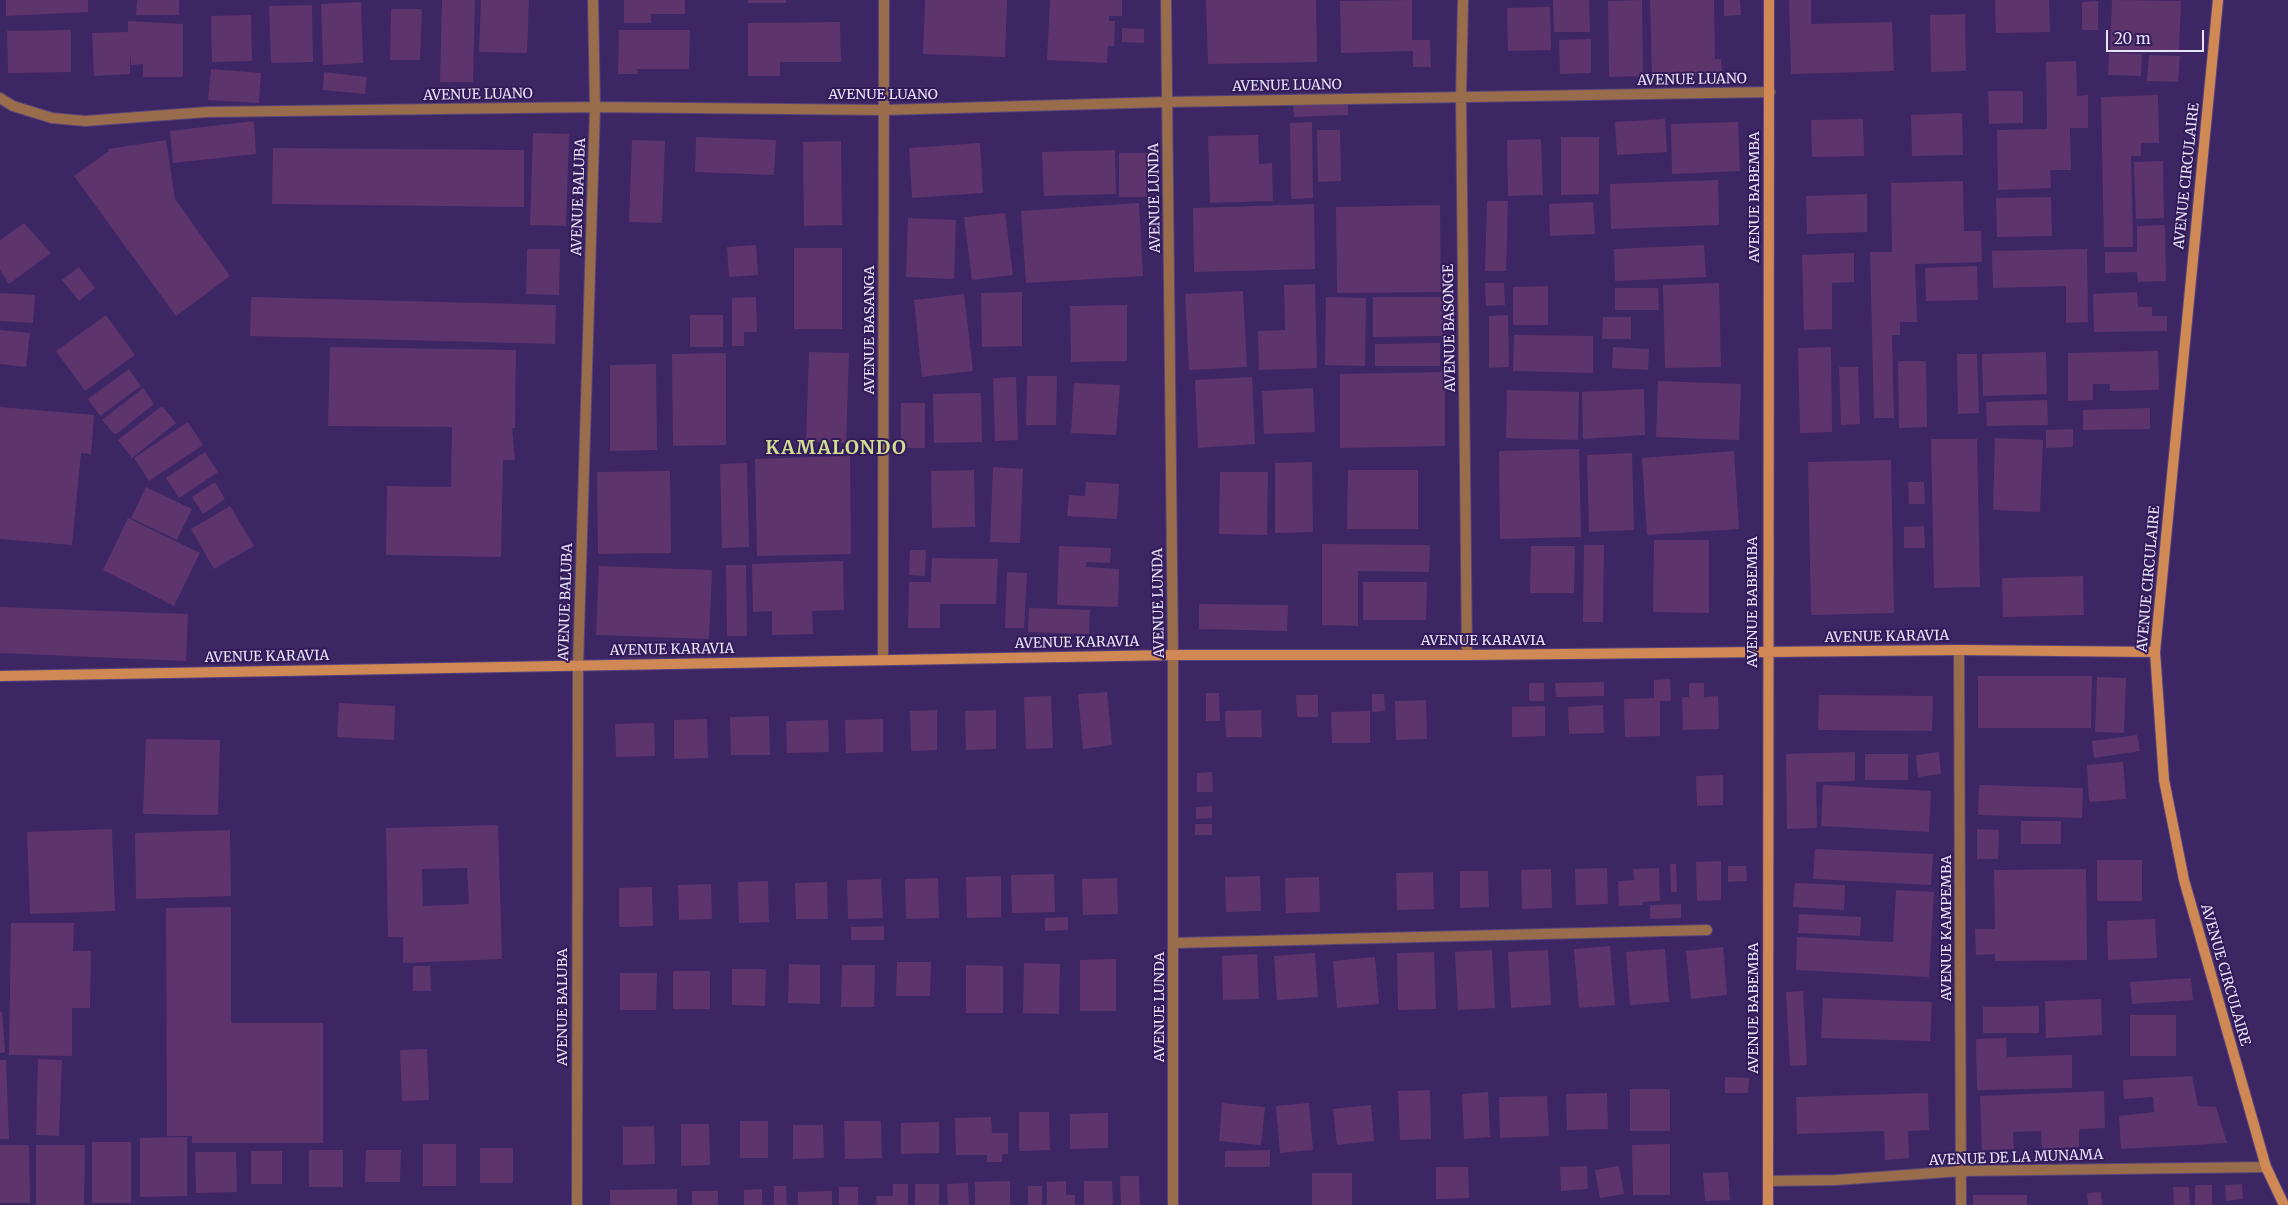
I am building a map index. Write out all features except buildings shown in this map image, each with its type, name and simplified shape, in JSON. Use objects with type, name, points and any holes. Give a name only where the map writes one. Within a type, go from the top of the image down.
[{"type":"street","name":"AVENUE BALUBA","points":[[576,1205],[578,666],[595,107],[593,0]]},
{"type":"street","name":"AVENUE BASANGA","points":[[883,660],[884,0]]},
{"type":"street","name":"AVENUE LUNDA","points":[[1166,0],[1173,655],[1173,1205]]},
{"type":"street","name":"AVENUE BASONGE","points":[[1463,0],[1461,97],[1467,655]]},
{"type":"street","name":"AVENUE BABEMBA","points":[[1768,1205],[1769,0]]},
{"type":"street","name":"AVENUE CIRCULAIRE","points":[[2218,0],[2155,652],[2164,780],[2184,880],[2266,1166],[2284,1205]]},
{"type":"street","name":"AVENUE LUANO","points":[[0,98],[12,106],[52,118],[85,121],[207,112],[595,107],[884,110],[1167,102],[1770,92]]},
{"type":"street","name":"AVENUE KARAVIA","points":[[0,676],[1173,655],[1467,655],[1959,650],[2155,652]]},
{"type":"street","name":"AVENUE KAMPEMBA","points":[[1959,650],[1961,1205]]},
{"type":"street","points":[[1173,943],[1707,930]]},
{"type":"street","name":"AVENUE DE LA MUNAMA","points":[[1768,1181],[1836,1180],[1962,1171],[2266,1166]]},
{"type":"district","name":"KAMALONDO","points":[[836,449]]}]
